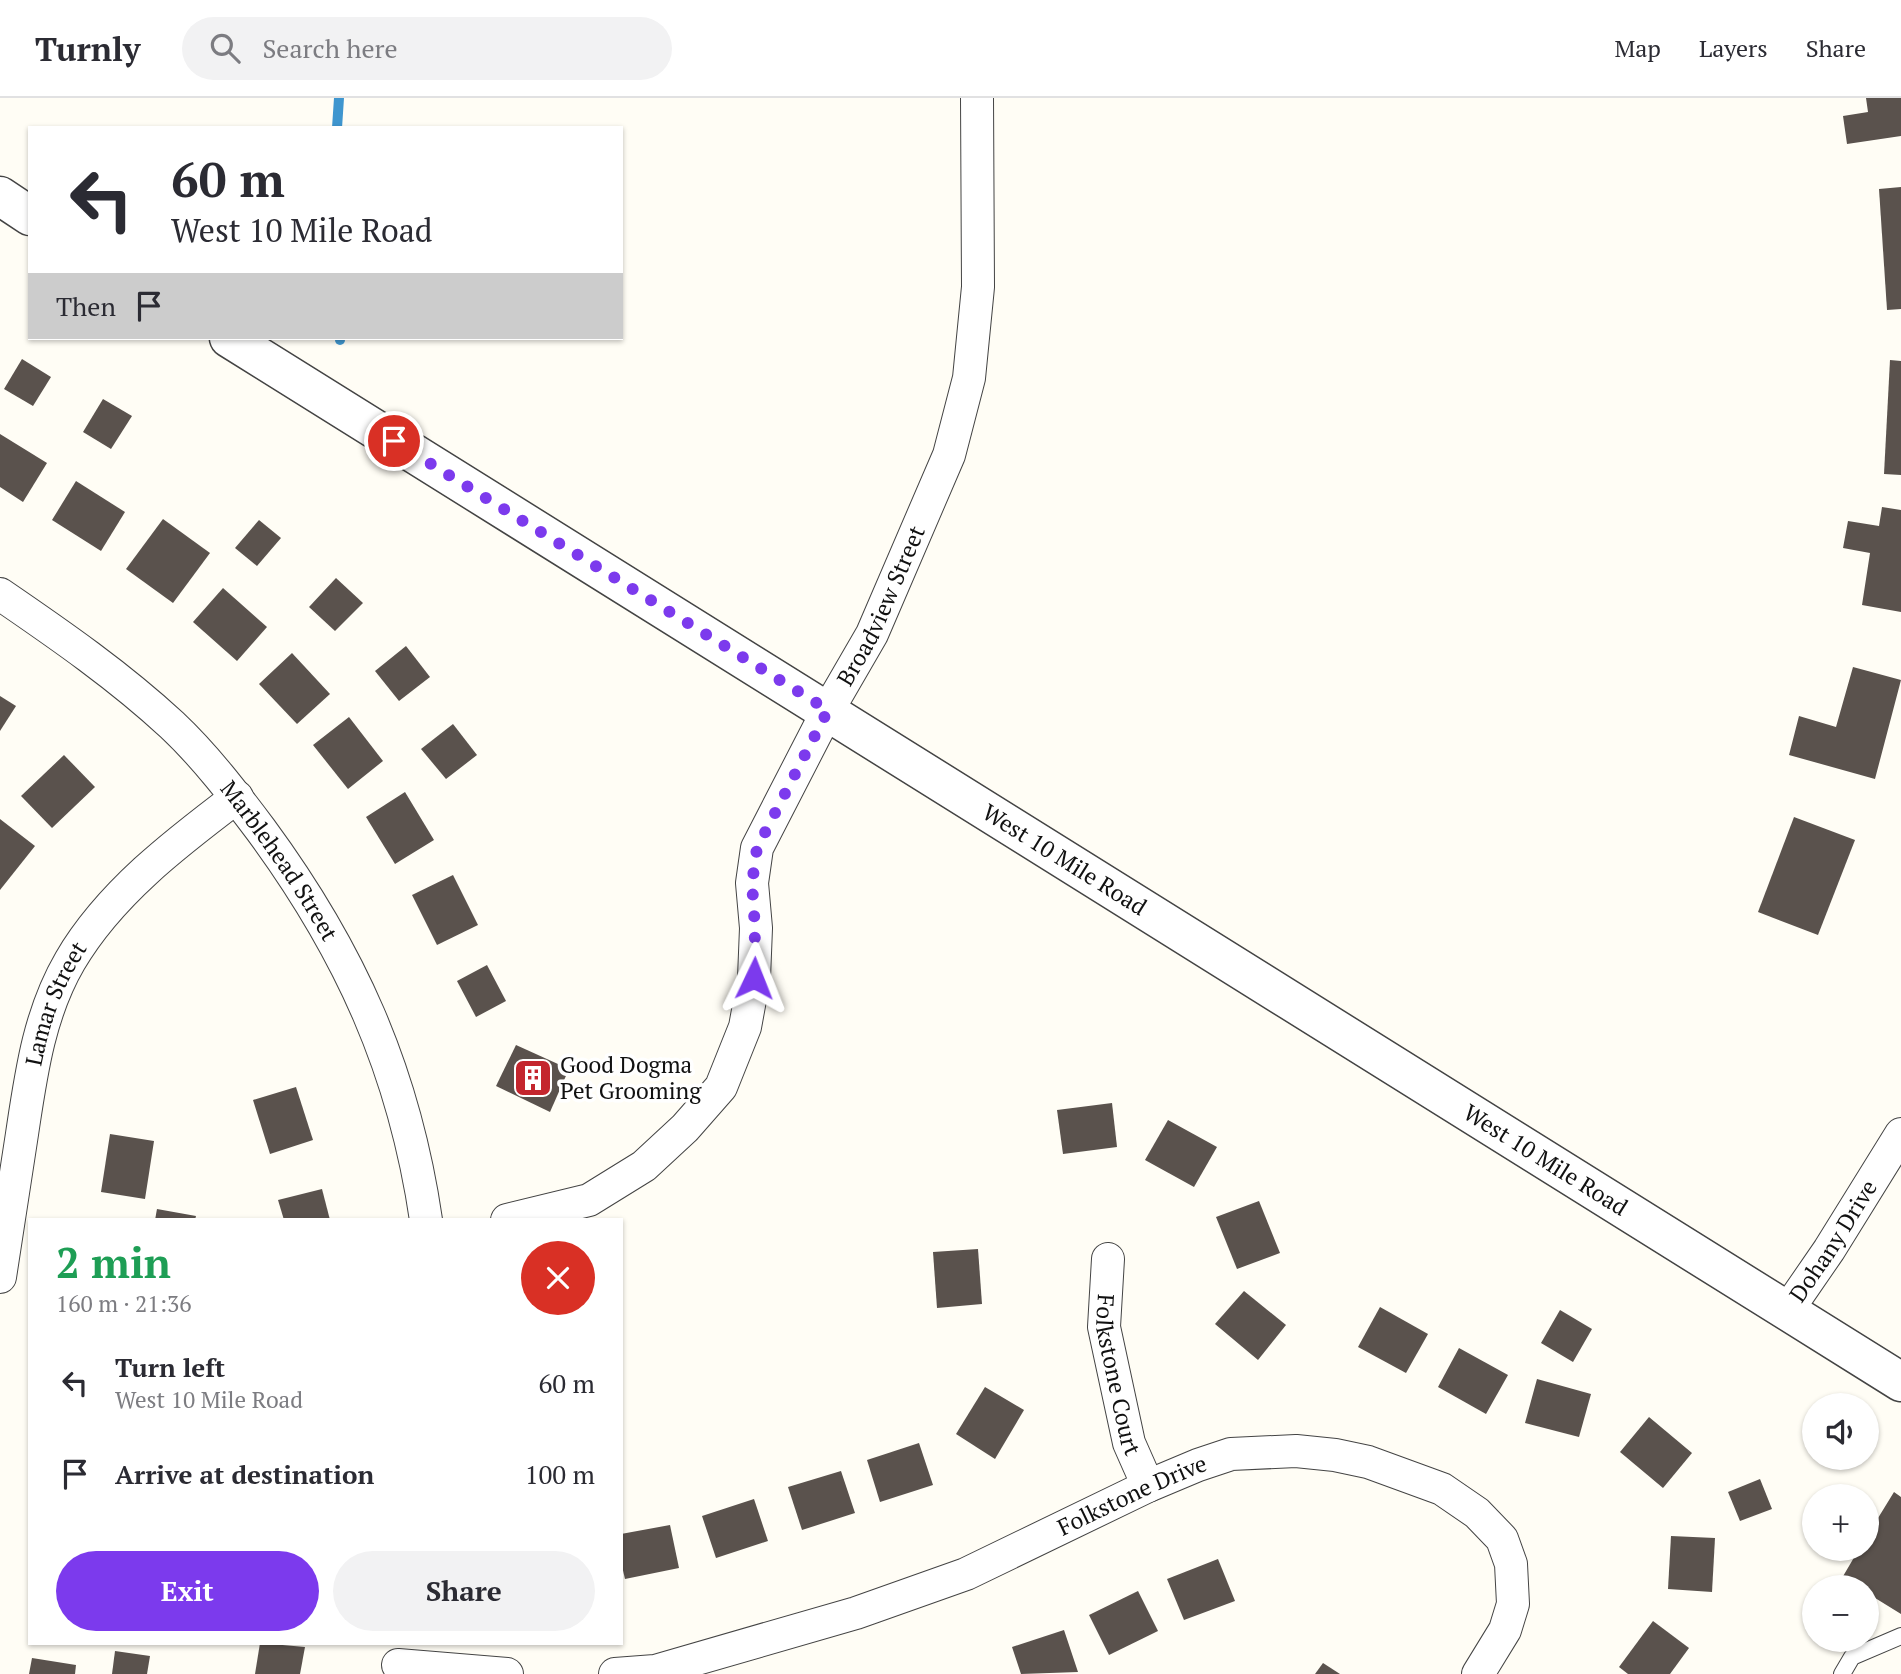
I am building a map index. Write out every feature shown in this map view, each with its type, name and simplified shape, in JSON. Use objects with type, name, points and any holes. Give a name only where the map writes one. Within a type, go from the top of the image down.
[{"type":"street","name":"Broadview Street","points":[[515,1218],[589,1200],[644,1167],[685,1128],[721,1087],[745,1027],[754,978],[752,883],[757,848],[828,710],[872,634],[949,455],[969,378],[978,287],[977,98]]},
{"type":"street","points":[[0,196],[28,215]]},
{"type":"street","name":"West 10 Mile Road","points":[[232,340],[1901,1382]]},
{"type":"street","name":"Marblehead Street","points":[[0,594],[84,651],[174,726],[237,797],[318,912],[357,984],[382,1041],[411,1142],[425,1218]]},
{"type":"street","name":"Lamar Street","points":[[0,1277],[36,1043],[55,991],[78,950],[100,919],[140,876],[237,797]]},
{"type":"street","name":"Dohany Drive","points":[[1787,1311],[1829,1250],[1901,1134]]},
{"type":"street","name":"Folkstone Court","points":[[1108,1259],[1104,1327],[1129,1443],[1148,1486]]},
{"type":"street","name":"Folkstone Drive","points":[[615,1674],[656,1671],[856,1613],[966,1574],[1148,1486],[1231,1454],[1296,1451],[1368,1462],[1442,1489],[1477,1513],[1502,1539],[1511,1564],[1513,1604],[1505,1630],[1478,1674]]},
{"type":"street","points":[[399,1661],[507,1674]]},
{"type":"lane","points":[[1842,1674],[1852,1657],[1901,1636]]},
{"type":"building","points":[[1866,98],[1901,98],[1901,136],[1847,144],[1843,116],[1868,112]]},
{"type":"building","points":[[1901,187],[1901,309],[1887,310],[1879,189]]},
{"type":"building","points":[[22,359],[51,377],[33,406],[4,389]]},
{"type":"building","points":[[1890,360],[1901,361],[1901,475],[1884,474]]},
{"type":"building","points":[[103,399],[132,416],[111,449],[83,432]]},
{"type":"building","points":[[0,434],[47,463],[23,502],[0,487]]},
{"type":"building","points":[[76,481],[125,512],[101,551],[52,520]]},
{"type":"building","points":[[1882,507],[1901,510],[1901,612],[1862,605],[1870,553],[1843,548],[1848,521],[1879,526]]},
{"type":"building","points":[[163,519],[210,553],[173,603],[126,569]]},
{"type":"building","points":[[259,520],[281,538],[257,566],[235,548]]},
{"type":"building","points":[[336,578],[363,603],[335,631],[309,607]]},
{"type":"building","points":[[223,588],[267,627],[237,661],[193,622]]},
{"type":"building","points":[[406,646],[430,677],[399,701],[375,671]]},
{"type":"building","points":[[292,653],[330,694],[297,724],[259,684]]},
{"type":"building","points":[[1853,667],[1901,680],[1875,779],[1789,755],[1799,716],[1836,727]]},
{"type":"building","points":[[0,696],[16,706],[0,731]]},
{"type":"building","points":[[349,717],[383,761],[348,789],[313,745]]},
{"type":"building","points":[[453,724],[477,755],[446,779],[421,749]]},
{"type":"building","points":[[64,755],[95,787],[52,828],[21,796]]},
{"type":"building","points":[[405,792],[434,840],[395,864],[366,817]]},
{"type":"building","points":[[1794,817],[1855,840],[1818,935],[1758,912]]},
{"type":"building","points":[[0,819],[35,846],[0,890]]},
{"type":"building","points":[[453,875],[478,925],[437,945],[412,895]]},
{"type":"building","points":[[487,965],[506,1001],[476,1017],[457,981]]},
{"type":"building","name":"Good Dogma Pet Grooming","points":[[516,1045],[569,1069],[550,1112],[496,1086]]},
{"type":"building","points":[[296,1087],[313,1140],[270,1154],[253,1100]]},
{"type":"building","points":[[1112,1103],[1117,1147],[1063,1154],[1057,1110]]},
{"type":"building","points":[[1168,1120],[1217,1147],[1194,1187],[1145,1160]]},
{"type":"building","points":[[110,1134],[154,1141],[145,1199],[101,1192]]},
{"type":"building","points":[[322,1189],[329,1218],[283,1218],[278,1200]]},
{"type":"building","points":[[1259,1201],[1280,1253],[1237,1269],[1216,1217]]},
{"type":"building","points":[[157,1209],[196,1216],[196,1218],[155,1218]]},
{"type":"building","points":[[978,1249],[982,1304],[937,1308],[933,1252]]},
{"type":"building","points":[[1244,1291],[1286,1325],[1258,1360],[1215,1324]]},
{"type":"building","points":[[1380,1307],[1428,1334],[1406,1373],[1358,1347]]},
{"type":"building","points":[[1560,1310],[1592,1329],[1573,1362],[1541,1343]]},
{"type":"building","points":[[1459,1348],[1508,1375],[1486,1414],[1438,1387]]},
{"type":"building","points":[[1537,1379],[1591,1394],[1579,1437],[1525,1423]]},
{"type":"building","points":[[985,1387],[1024,1410],[995,1459],[956,1434]]},
{"type":"building","points":[[1649,1417],[1692,1453],[1663,1488],[1620,1452]]},
{"type":"building","points":[[919,1443],[933,1485],[880,1502],[867,1460]]},
{"type":"building","points":[[841,1471],[855,1513],[802,1530],[788,1487]]},
{"type":"building","points":[[1760,1479],[1772,1509],[1740,1521],[1728,1492]]},
{"type":"building","points":[[1894,1492],[1901,1497],[1901,1614],[1879,1600],[1879,1575],[1844,1575],[1852,1561],[1879,1561],[1879,1516]]},
{"type":"building","points":[[754,1499],[768,1541],[716,1558],[702,1516]]},
{"type":"building","points":[[670,1525],[679,1568],[625,1579],[623,1534]]},
{"type":"building","points":[[1671,1536],[1715,1538],[1712,1592],[1668,1589]]},
{"type":"building","points":[[1218,1559],[1235,1601],[1184,1620],[1167,1579]]},
{"type":"building","points":[[1138,1591],[1158,1631],[1109,1655],[1089,1615]]},
{"type":"building","points":[[1653,1621],[1689,1648],[1670,1674],[1628,1674],[1619,1667]]},
{"type":"building","points":[[1064,1630],[1078,1672],[1021,1674],[1012,1647]]},
{"type":"building","points":[[260,1645],[305,1647],[300,1674],[255,1674]]},
{"type":"building","points":[[115,1651],[150,1656],[147,1674],[112,1674]]},
{"type":"building","points":[[32,1658],[76,1665],[75,1674],[29,1674]]},
{"type":"building","points":[[1323,1663],[1340,1674],[1315,1674]]},
{"type":"waterway","points":[[337,126],[339,98]]},
{"type":"place","name":"Good Dogma Pet Grooming","points":[[533,1078]]},
{"type":"route","points":[[394,441],[828,710],[757,848],[752,883],[754,978]]}]
